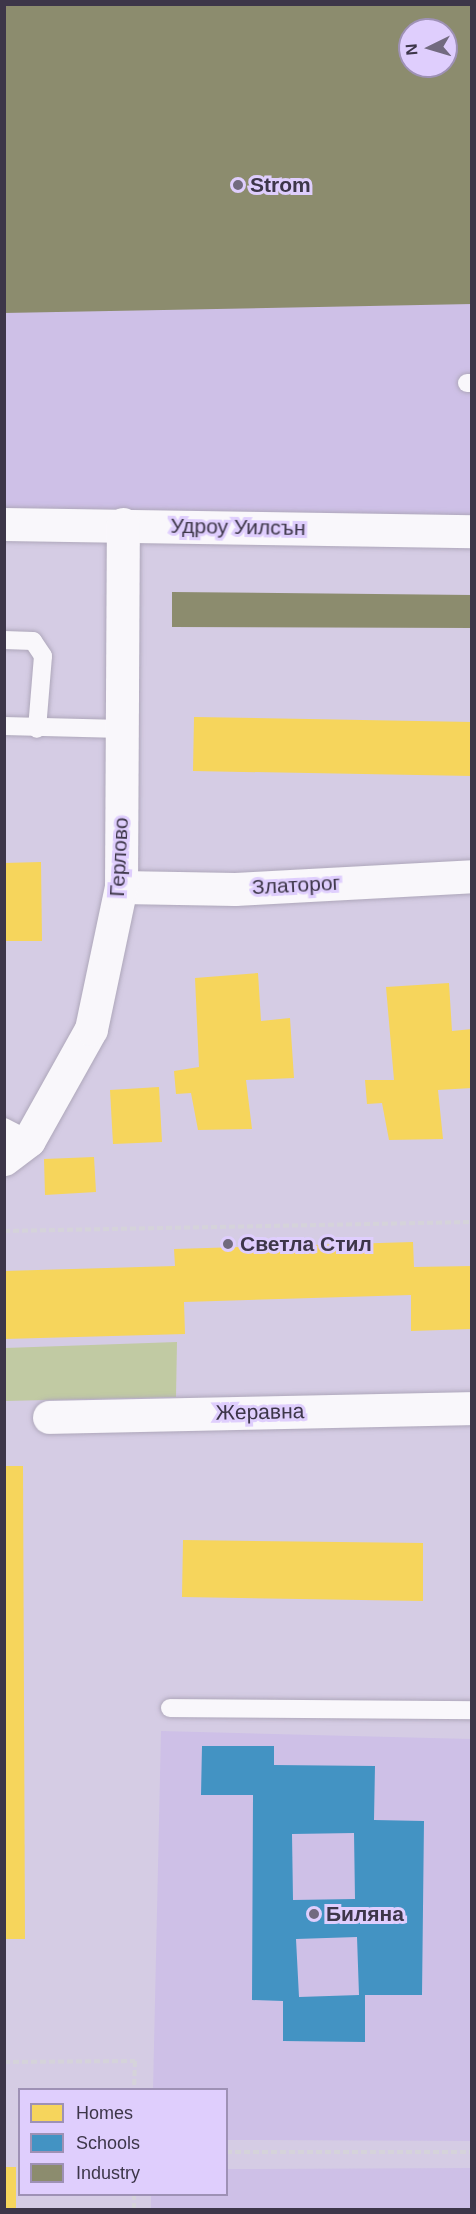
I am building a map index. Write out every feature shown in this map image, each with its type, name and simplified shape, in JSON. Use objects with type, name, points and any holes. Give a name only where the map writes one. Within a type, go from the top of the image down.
[{"type":"street","name":"Удроу Уилсън","points":[[4,524],[471,531]]},
{"type":"street","name":"Герлово","points":[[13,1142],[91,1029],[121,887],[123,525]]},
{"type":"street","name":"Златорог","points":[[121,887],[235,889],[471,876]]},
{"type":"street","name":"Жеравна","points":[[49,1417],[471,1408]]},
{"type":"lane","points":[[4,640],[33,641],[43,656],[37,729]]},
{"type":"lane","points":[[4,726],[37,729],[122,729]]},
{"type":"lane","points":[[170,1708],[471,1710]]},
{"type":"path","points":[[4,1231],[471,1222]]},
{"type":"path","points":[[4,2062],[135,2061],[134,2088]]},
{"type":"path","points":[[228,2152],[471,2152]]},
{"type":"shaded area","points":[[5,5],[471,5],[471,521],[5,520]]},
{"type":"shaded area","name":"Биляна","points":[[161,1731],[471,1739],[471,2141],[228,2140],[228,2088],[153,2088]]},
{"type":"shaded area","points":[[471,2168],[471,2209],[151,2209],[151,2196],[228,2196],[228,2169]]},
{"type":"green space","points":[[177,1342],[176,1397],[5,1401],[5,1348]]},
{"type":"building: Homes","points":[[194,717],[472,722],[472,776],[193,771]]},
{"type":"building: Homes","points":[[41,862],[42,941],[4,941],[4,863]]},
{"type":"building: Homes","points":[[258,973],[261,1021],[290,1018],[294,1078],[246,1080],[252,1129],[198,1130],[191,1093],[176,1094],[174,1071],[199,1067],[195,978]]},
{"type":"building: Homes","points":[[449,983],[452,1031],[472,1029],[472,1088],[438,1090],[443,1139],[389,1140],[382,1103],[367,1104],[365,1080],[394,1080],[386,987]]},
{"type":"building: Homes","points":[[159,1087],[162,1142],[113,1144],[110,1090]]},
{"type":"building: Homes","points":[[94,1157],[96,1192],[45,1195],[44,1159]]},
{"type":"building: Homes","points":[[413,1242],[414,1267],[472,1266],[472,1329],[411,1331],[411,1295],[184,1302],[185,1334],[4,1339],[4,1271],[175,1266],[174,1249]]},
{"type":"building: Homes","points":[[4,1466],[23,1466],[25,1939],[4,1939]]},
{"type":"building: Homes","points":[[183,1540],[423,1543],[423,1601],[182,1597]]},
{"type":"building: Homes","points":[[4,2167],[16,2167],[16,2210],[4,2210]]},
{"type":"building: Schools","points":[[202,1746],[274,1746],[274,1765],[375,1766],[374,1820],[424,1821],[422,1995],[365,1995],[365,2042],[283,2041],[283,2001],[252,2000],[253,1795],[201,1795]],"holes":[[[354,1833],[355,1899],[293,1900],[292,1834]],[[357,1937],[359,1995],[299,1997],[296,1939]]]},
{"type":"building: Industry","name":"Strom","points":[[4,4],[472,4],[472,304],[4,313]]},
{"type":"building: Industry","points":[[172,592],[472,595],[472,628],[172,627]]},
{"type":"place","name":"Strom","points":[[238,185]]},
{"type":"place","name":"Светла Стил","points":[[228,1244]]},
{"type":"place","name":"Биляна","points":[[314,1914]]}]
